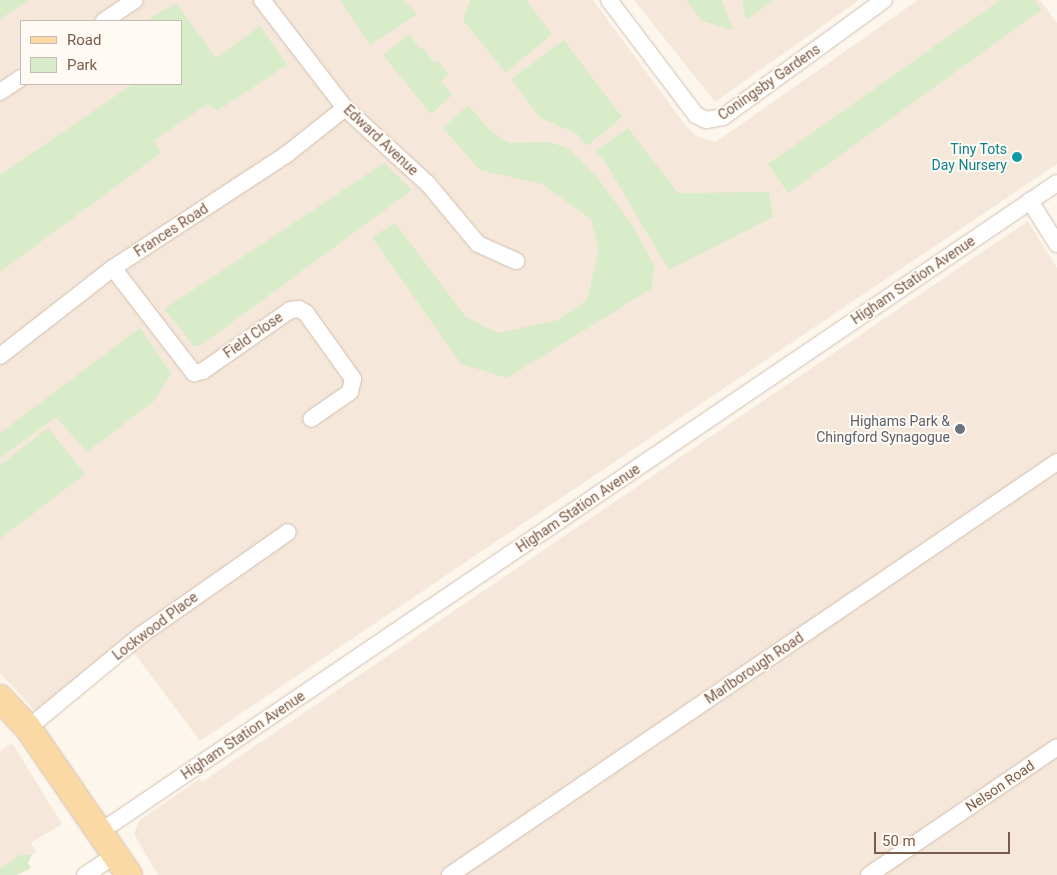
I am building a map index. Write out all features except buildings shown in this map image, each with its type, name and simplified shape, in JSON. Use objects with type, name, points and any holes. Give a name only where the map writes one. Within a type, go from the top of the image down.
[{"type":"main road","points":[[0,698],[28,728],[123,865]]},
{"type":"street","points":[[105,20],[135,0]]},
{"type":"street","name":"Edward Avenue","points":[[262,0],[345,108],[428,184],[478,244],[516,261]]},
{"type":"street","name":"Coningsby Gardens","points":[[609,0],[696,115],[706,120],[723,117],[884,0]]},
{"type":"street","points":[[0,92],[20,79]]},
{"type":"street","name":"Frances Road","points":[[0,356],[113,268],[286,154],[345,108]]},
{"type":"street","name":"Higham Station Avenue","points":[[100,832],[1057,183]]},
{"type":"street","points":[[1030,201],[1057,244]]},
{"type":"street","name":"Field Close","points":[[113,268],[194,373],[203,371],[290,310],[299,309],[306,313],[353,379],[350,392],[311,419]]},
{"type":"street","name":"Marlborough Road","points":[[450,875],[1057,462]]},
{"type":"street","name":"Lockwood Place","points":[[28,728],[141,635],[288,532]]},
{"type":"street","name":"Nelson Road","points":[[868,875],[1057,747]]},
{"type":"street","points":[[84,875],[123,865]]},
{"type":"shaded area","points":[[0,0],[593,0],[686,126],[696,136],[716,142],[918,0],[1040,0],[1057,23],[1057,164],[200,741],[125,641],[37,713],[0,673]]},
{"type":"shaded area","points":[[634,0],[859,0],[715,102]]},
{"type":"shaded area","points":[[1028,221],[1057,268],[1057,875],[158,875],[134,834],[140,820],[199,779],[202,782]]},
{"type":"shaded area","points":[[12,743],[62,824],[31,843],[36,852],[0,875],[0,751]]},
{"type":"green space","points":[[0,0],[29,0],[0,19]]},
{"type":"green space","points":[[340,0],[403,0],[417,14],[370,45]]},
{"type":"green space","points":[[470,0],[526,0],[552,34],[506,73],[463,20]]},
{"type":"green space","points":[[686,0],[722,0],[733,30],[702,21]]},
{"type":"green space","points":[[742,0],[774,0],[746,20]]},
{"type":"green space","points":[[1000,0],[1035,0],[1041,10],[788,193],[768,164]]},
{"type":"green space","points":[[176,3],[216,58],[260,26],[287,65],[217,111],[208,104],[154,140],[161,153],[0,272],[0,175],[132,85],[182,85],[182,20],[148,20]]},
{"type":"green space","points":[[409,34],[419,48],[424,49],[433,61],[438,61],[448,74],[441,81],[452,95],[431,114],[383,55]]},
{"type":"green space","points":[[564,40],[622,117],[587,146],[576,133],[540,118],[511,79]]},
{"type":"green space","points":[[468,105],[489,129],[508,143],[550,142],[569,149],[597,177],[632,225],[654,265],[652,288],[507,378],[461,364],[372,237],[395,223],[466,317],[497,333],[558,320],[587,300],[599,249],[591,219],[542,184],[480,170],[443,128]]},
{"type":"green space","points":[[628,128],[678,193],[769,192],[773,217],[669,270],[604,160],[594,152]]},
{"type":"green space","points":[[384,163],[412,190],[200,346],[194,346],[164,309]]},
{"type":"green space","points":[[140,328],[171,373],[155,400],[87,452],[56,417],[0,458],[0,433]]},
{"type":"green space","points":[[48,428],[85,474],[0,539],[0,465]]},
{"type":"green space","points":[[20,855],[32,855],[28,863],[31,868],[17,875],[0,875],[0,869]]},
{"type":"place","name":"Tiny Tots Day Nursery","points":[[1017,157]]},
{"type":"place","name":"Highams Park & Chingford Synagogue","points":[[960,429]]}]
